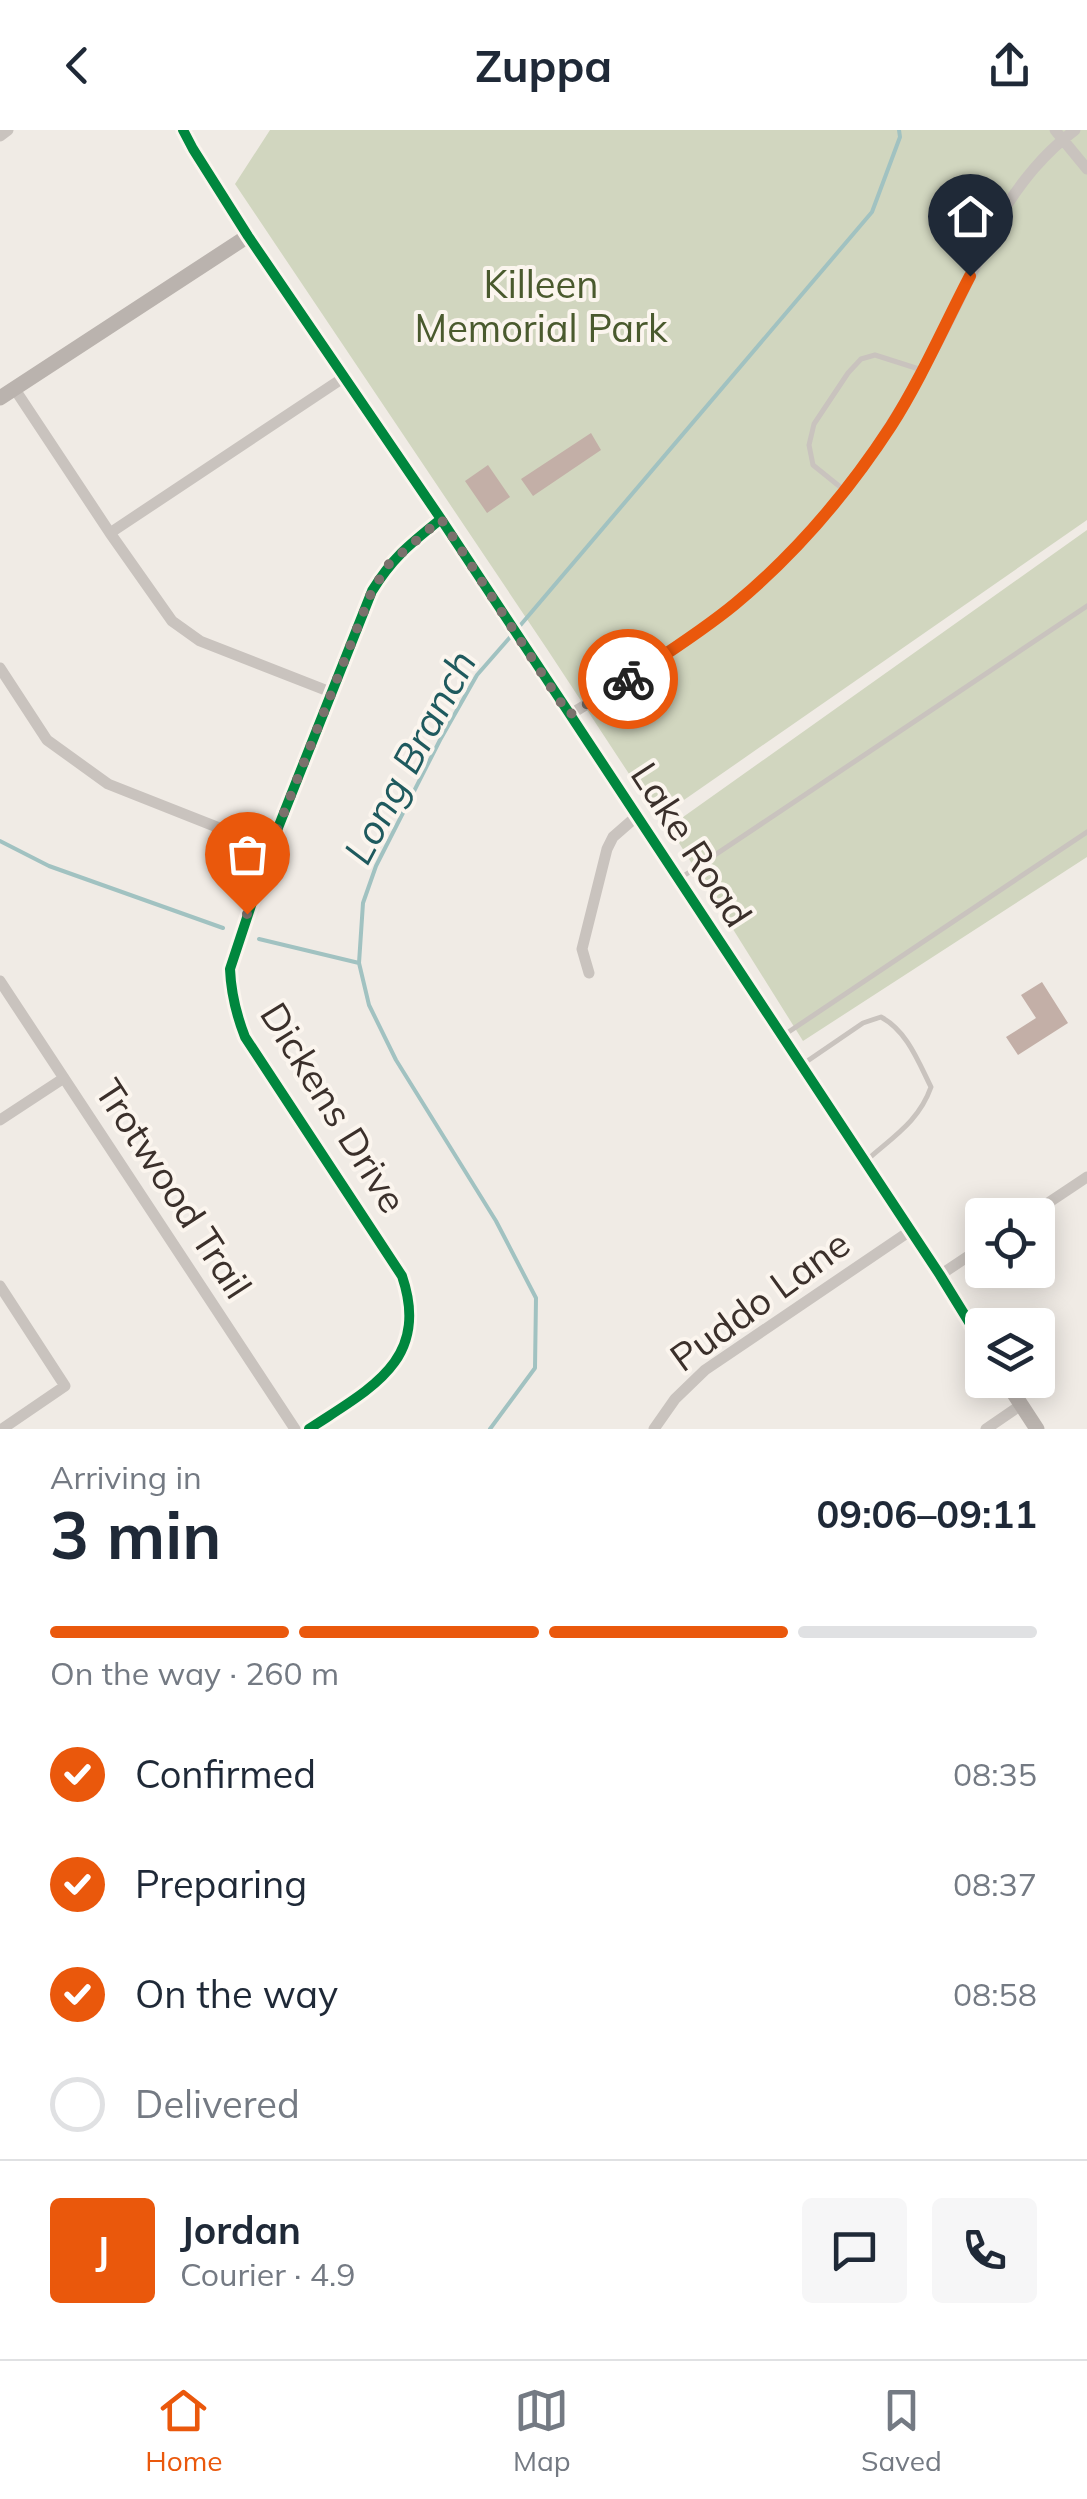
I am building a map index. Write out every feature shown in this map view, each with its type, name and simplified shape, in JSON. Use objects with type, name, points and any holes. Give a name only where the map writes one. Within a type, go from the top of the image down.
[{"type":"street","points":[[0,136],[8,130]]},
{"type":"street","name":"Lake Road","points":[[183,130],[248,236],[534,658],[965,1315]]},
{"type":"street","points":[[569,715],[676,648],[736,604],[794,550],[893,422],[1008,203],[1059,135],[1075,130]]},
{"type":"street","points":[[1059,135],[1087,170]]},
{"type":"street","points":[[0,398],[248,236]]},
{"type":"street","points":[[110,532],[343,378]]},
{"type":"street","points":[[14,388],[172,622],[200,640],[333,693]]},
{"type":"street","name":"Dickens Drive","points":[[309,1429],[376,1385],[395,1364],[407,1338],[408,1294],[402,1276],[245,1037],[236,1014],[230,969],[270,848],[372,591],[389,564],[441,519]]},
{"type":"street","points":[[0,668],[47,740],[108,784],[270,848]]},
{"type":"street","points":[[589,973],[582,949],[607,849],[613,837],[636,816]]},
{"type":"street","name":"Trotwood Trail","points":[[0,981],[296,1429]]},
{"type":"street","points":[[0,1120],[64,1078]]},
{"type":"street","points":[[1055,1198],[1087,1177]]},
{"type":"street","name":"Puddo Lane","points":[[654,1429],[705,1370],[910,1231]]},
{"type":"street","points":[[940,1275],[965,1258]]},
{"type":"street","points":[[0,1286],[66,1386],[2,1429]]},
{"type":"street","points":[[1017,1398],[1036,1429]]},
{"type":"street","points":[[986,1429],[1021,1405]]},
{"type":"lane","points":[[844,490],[813,465],[810,445],[814,424],[861,359],[874,355],[922,370]]},
{"type":"lane","points":[[679,880],[1087,606]]},
{"type":"lane","points":[[781,1036],[1087,832]]},
{"type":"lane","points":[[802,1066],[863,1023],[881,1016],[894,1024],[910,1046],[931,1087],[928,1098],[920,1113],[865,1162]]},
{"type":"green space","name":"Killeen Memorial Park","points":[[270,130],[1087,130],[1087,520],[658,818],[235,184]]},
{"type":"green space","points":[[1087,530],[1087,857],[803,1041],[669,827]]},
{"type":"building","points":[[591,433],[601,450],[533,496],[521,479]]},
{"type":"building","points":[[488,465],[510,497],[487,513],[465,481]]},
{"type":"building","points":[[1042,982],[1068,1023],[1018,1055],[1006,1037],[1036,1018],[1021,995]]},
{"type":"waterway","name":"Long Branch","points":[[518,628],[872,212],[900,137],[899,130]]},
{"type":"waterway","name":"Long Branch","points":[[490,1429],[535,1368],[536,1298],[496,1221],[396,1060],[369,1005],[359,963],[363,903],[376,866],[477,675],[512,635]]},
{"type":"waterway","points":[[0,841],[49,866],[223,928]]},
{"type":"waterway","points":[[259,939],[359,963]]},
{"type":"cycle path","points":[[183,130],[248,236],[441,519],[965,1315]]},
{"type":"cycle path","points":[[309,1429],[353,1400],[389,1369],[408,1330],[409,1305],[402,1276],[245,1037],[230,969],[270,848],[372,591],[403,552],[441,519]]},
{"type":"way so far","points":[[247,914],[372,591],[404,548],[441,519],[569,715],[628,679]]},
{"type":"route","points":[[628,679],[736,604],[794,550],[893,422],[970,276]]}]
